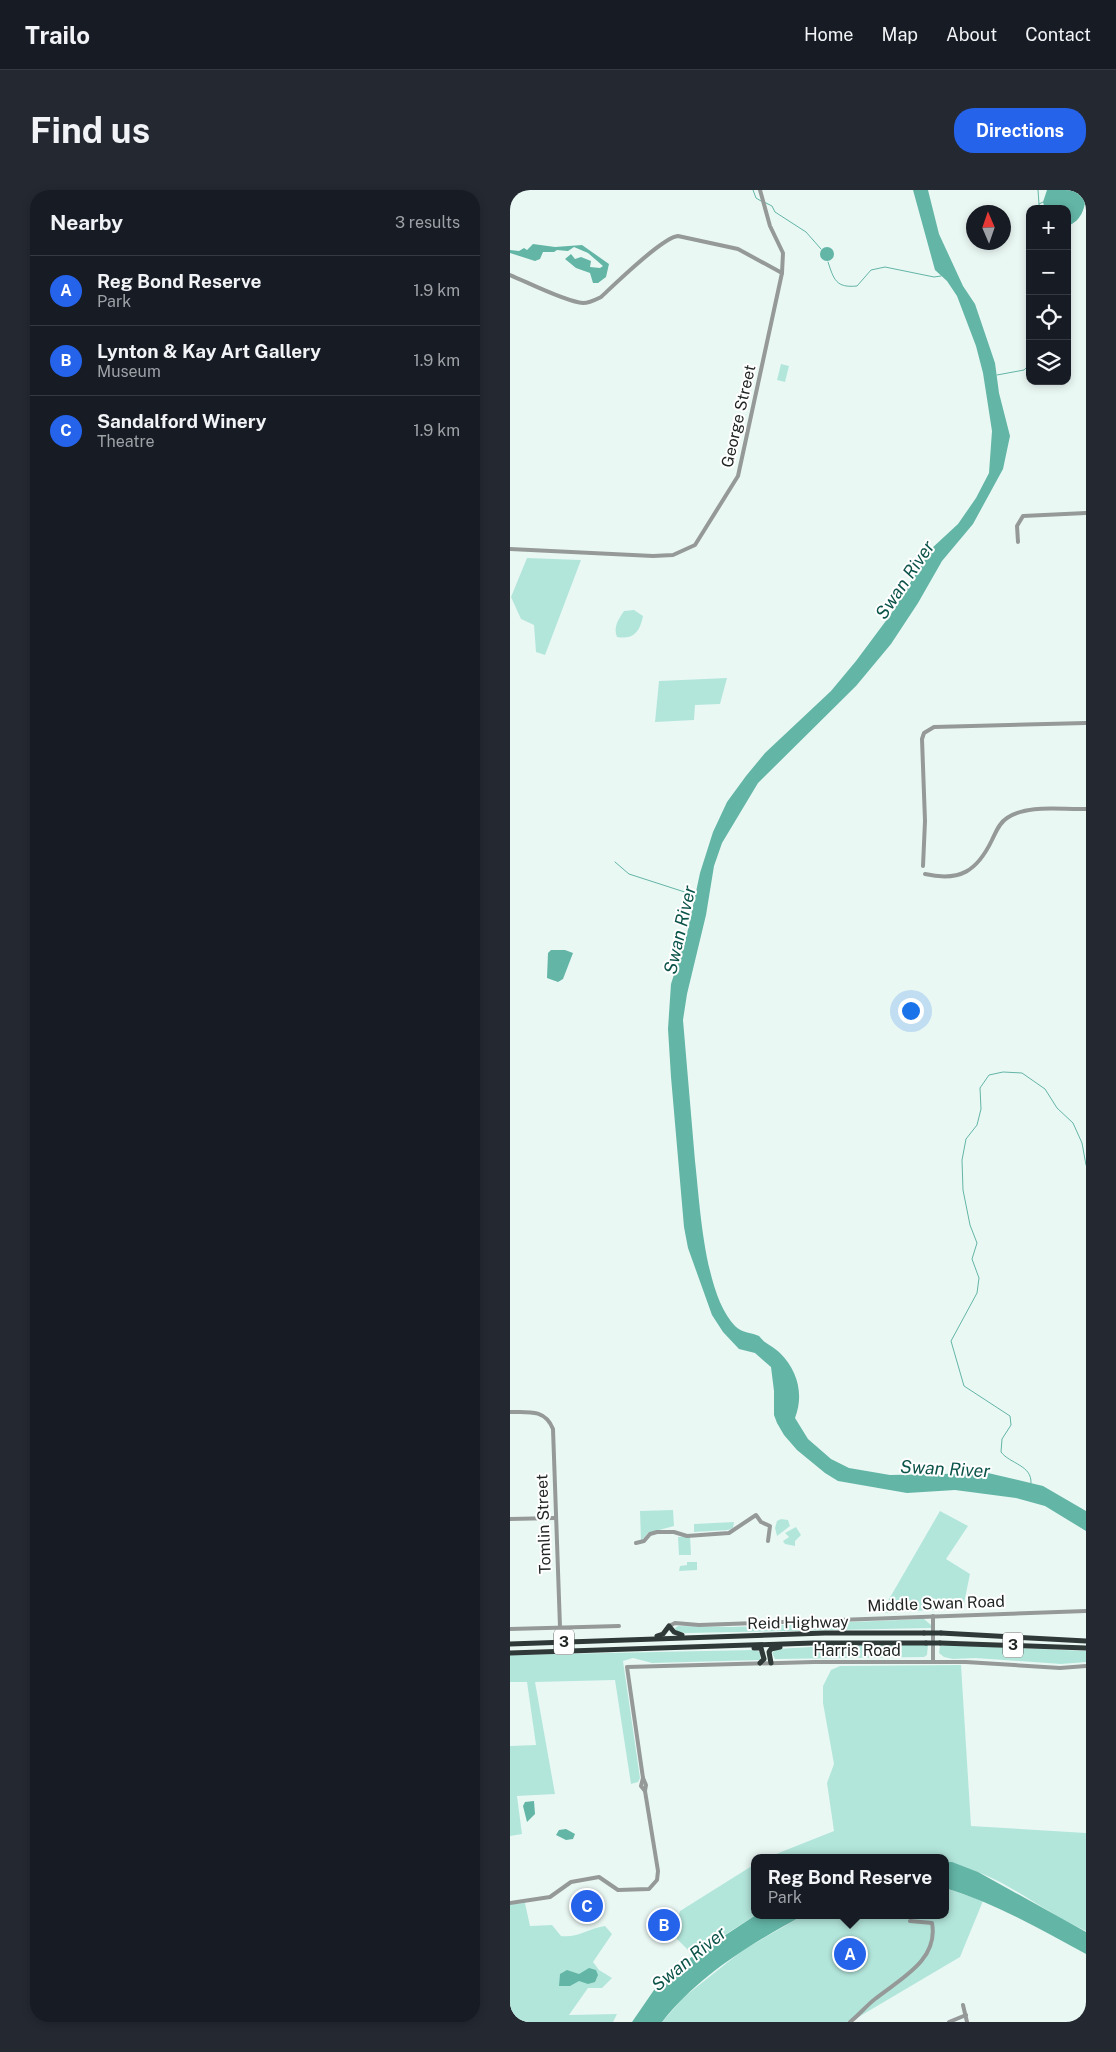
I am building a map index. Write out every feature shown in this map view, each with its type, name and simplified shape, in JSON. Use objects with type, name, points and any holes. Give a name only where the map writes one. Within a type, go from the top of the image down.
[{"type":"highway","points":[[637,1639],[661,1636],[669,1626],[676,1634],[703,1637]]},
{"type":"highway","name":"Reid Highway","points":[[510,1644],[924,1632],[1086,1641]]},
{"type":"highway","points":[[771,1663],[768,1656],[771,1649],[813,1643]]},
{"type":"highway","name":"Reid Highway","points":[[510,1653],[813,1643],[940,1643],[1086,1648]]},
{"type":"highway","points":[[726,1646],[761,1648],[764,1658],[760,1663]]},
{"type":"street","name":"George Street","points":[[510,549],[653,556],[673,555],[695,546],[738,476],[782,273],[783,253],[770,226],[760,190]]},
{"type":"street","points":[[510,275],[582,303],[592,301],[601,297],[672,236],[738,249],[782,273]]},
{"type":"street","points":[[1018,542],[1017,526],[1023,516],[1086,513]]},
{"type":"street","points":[[923,866],[925,821],[922,739],[928,729],[934,727],[1086,723]]},
{"type":"street","points":[[925,874],[950,876],[972,870],[984,856],[999,826],[1005,819],[1014,814],[1032,810],[1086,809]]},
{"type":"street","name":"Tomlin Street","points":[[510,1412],[541,1414],[549,1421],[552,1429],[560,1627]]},
{"type":"street","points":[[636,1543],[644,1542],[650,1534],[657,1532],[674,1532],[687,1536],[729,1534],[756,1516],[761,1522],[770,1526],[768,1542]]},
{"type":"street","points":[[510,1519],[555,1518]]},
{"type":"street","name":"Middle Swan Road","points":[[669,1626],[675,1623],[699,1625],[1086,1611]]},
{"type":"street","points":[[933,1616],[933,1662]]},
{"type":"street","points":[[510,1629],[619,1626]]},
{"type":"street","name":"Harris Road","points":[[510,1903],[550,1897],[571,1882],[599,1877],[618,1890],[649,1889],[658,1876],[645,1791],[646,1784],[643,1778],[627,1667],[760,1663],[933,1662],[966,1662],[1060,1668],[1086,1666]]},
{"type":"street","points":[[850,2022],[910,1972],[932,1945],[932,1923],[910,1921]]},
{"type":"street","points":[[963,2005],[967,2022]]},
{"type":"street","points":[[950,2022],[966,2015]]},
{"type":"shaded area","points":[[781,364],[789,366],[785,382],[777,380]]},
{"type":"shaded area","points":[[527,558],[581,560],[545,655],[536,652],[534,625],[521,619],[511,597]]},
{"type":"shaded area","points":[[634,610],[643,616],[638,630],[631,636],[617,637],[616,627],[620,617],[624,611]]},
{"type":"shaded area","points":[[727,678],[720,704],[695,705],[694,720],[655,722],[659,681]]},
{"type":"shaded area","points":[[673,1510],[674,1526],[648,1533],[641,1541],[640,1511]]},
{"type":"shaded area","points":[[940,1511],[968,1526],[946,1559],[970,1574],[963,1608],[881,1613]]},
{"type":"shaded area","points":[[781,1519],[788,1520],[790,1526],[777,1536],[775,1528],[777,1521]]},
{"type":"shaded area","points":[[734,1522],[733,1528],[728,1530],[694,1532],[694,1524]]},
{"type":"shaded area","points":[[796,1527],[801,1535],[795,1541],[795,1546],[785,1544],[783,1541],[789,1537],[785,1533]]},
{"type":"shaded area","points":[[690,1536],[691,1555],[679,1555],[678,1537]]},
{"type":"shaded area","points":[[687,1562],[697,1562],[697,1570],[679,1571],[680,1566],[687,1565]]},
{"type":"shaded area","points":[[924,1619],[931,1625],[931,1628],[686,1633],[676,1632],[675,1628],[678,1626],[732,1627]]},
{"type":"shaded area","points":[[861,1644],[928,1645],[927,1655],[924,1657],[775,1659],[772,1653],[777,1649]]},
{"type":"shaded area","points":[[940,1646],[1086,1651],[1086,1662],[1061,1664],[975,1658],[953,1659],[944,1657],[939,1653]]},
{"type":"shaded area","points":[[753,1650],[761,1652],[760,1660],[652,1663],[633,1658],[623,1661],[640,1778],[638,1782],[631,1784],[615,1680],[535,1682],[555,1794],[517,1796],[522,1834],[510,1836],[510,1746],[536,1745],[527,1682],[510,1682],[510,1655]]},
{"type":"shaded area","points":[[961,1665],[971,1826],[1086,1833],[1086,1931],[1051,1913],[1000,1882],[964,1867],[949,1865],[949,1854],[776,1854],[834,1831],[827,1783],[834,1764],[823,1703],[823,1686],[831,1670],[840,1666]]},
{"type":"shaded area","points":[[751,1867],[751,1918],[693,1955],[673,1935],[680,1911]]},
{"type":"shaded area","points":[[949,1889],[983,1901],[960,1957],[850,2022],[662,2022],[684,1997],[743,1950],[797,1919],[949,1919]]},
{"type":"shaded area","points":[[525,1903],[530,1926],[552,1925],[561,1936],[567,1936],[605,1926],[612,1934],[593,1962],[599,1970],[612,1978],[602,1988],[588,1988],[569,2015],[617,2014],[613,2022],[510,2022],[510,1904]]},
{"type":"water","name":"Swan River","points":[[913,190],[928,190],[939,234],[963,286],[975,304],[995,363],[999,393],[1010,436],[1003,469],[973,524],[942,561],[918,603],[891,644],[856,686],[758,783],[722,843],[714,866],[706,915],[687,994],[683,1020],[695,1161],[705,1248],[716,1293],[725,1311],[735,1326],[743,1331],[759,1336],[786,1360],[798,1384],[799,1401],[795,1418],[808,1439],[831,1459],[849,1468],[890,1475],[988,1473],[1043,1486],[1086,1511],[1086,1531],[1045,1506],[1016,1498],[955,1490],[907,1493],[838,1481],[825,1473],[797,1450],[784,1435],[777,1423],[774,1415],[771,1367],[755,1353],[739,1349],[723,1332],[712,1315],[688,1248],[684,1227],[668,1029],[671,984],[687,934],[700,873],[713,832],[727,802],[765,753],[831,691],[856,661],[891,614],[931,549],[958,524],[976,498],[989,473],[992,431],[983,373],[976,346],[957,296],[947,281],[935,270]]},
{"type":"water","points":[[1047,190],[1086,190],[1082,212],[1077,220],[1071,224],[1071,205],[1044,205]]},
{"type":"water","points":[[533,244],[555,247],[582,245],[609,264],[606,277],[598,283],[593,283],[590,273],[576,268],[565,259],[571,254],[575,259],[581,257],[591,261],[590,267],[600,268],[603,266],[588,253],[574,247],[568,251],[543,252],[540,259],[535,261],[510,253],[510,250],[519,251],[524,248],[527,250]]},
{"type":"water","points":[[827,247],[832,249],[834,254],[832,259],[827,261],[822,259],[820,254],[822,249]]},
{"type":"water","points":[[551,950],[565,950],[573,953],[563,979],[558,982],[547,978],[548,953]]},
{"type":"water","points":[[534,1801],[535,1814],[527,1822],[523,1806],[525,1802]]},
{"type":"water","points":[[566,1829],[575,1834],[573,1839],[566,1840],[556,1835],[559,1830]]},
{"type":"water","points":[[949,1862],[978,1872],[1086,1932],[1086,1954],[1034,1926],[964,1894],[949,1889]]},
{"type":"water","name":"Swan River","points":[[751,1918],[797,1919],[727,1961],[692,1989],[662,2022],[632,2022],[654,1990],[672,1970]]},
{"type":"water","points":[[589,1968],[596,1970],[598,1975],[595,1982],[588,1984],[579,1981],[570,1986],[559,1986],[560,1974],[567,1970],[579,1974]]},
{"type":"waterway","points":[[753,190],[756,198],[761,201]]},
{"type":"waterway","points":[[1038,190],[1039,204]]},
{"type":"waterway","points":[[764,202],[772,206],[775,212],[806,232],[821,249]]},
{"type":"waterway","points":[[1039,205],[1043,202]]},
{"type":"waterway","points":[[828,262],[834,278],[844,286],[857,286],[871,270],[885,267],[934,277],[941,276]]},
{"type":"waterway","points":[[997,375],[1026,368]]},
{"type":"waterway","points":[[615,862],[629,874],[697,896]]},
{"type":"waterway","points":[[1031,1483],[1028,1472],[1001,1452],[1002,1439],[1011,1425],[1010,1416],[964,1386],[951,1341],[977,1293],[979,1278],[972,1259],[977,1243],[970,1225],[963,1190],[962,1160],[966,1139],[977,1125],[981,1109],[980,1088],[989,1075],[1003,1072],[1022,1073],[1045,1089],[1057,1108],[1073,1123],[1082,1143],[1086,1165]]},
{"type":"place","name":"Sandalford Winery","points":[[587,1906]]},
{"type":"place","name":"Lynton & Kay Art Gallery","points":[[664,1925]]},
{"type":"place","name":"Reg Bond Reserve","points":[[850,1954]]}]
